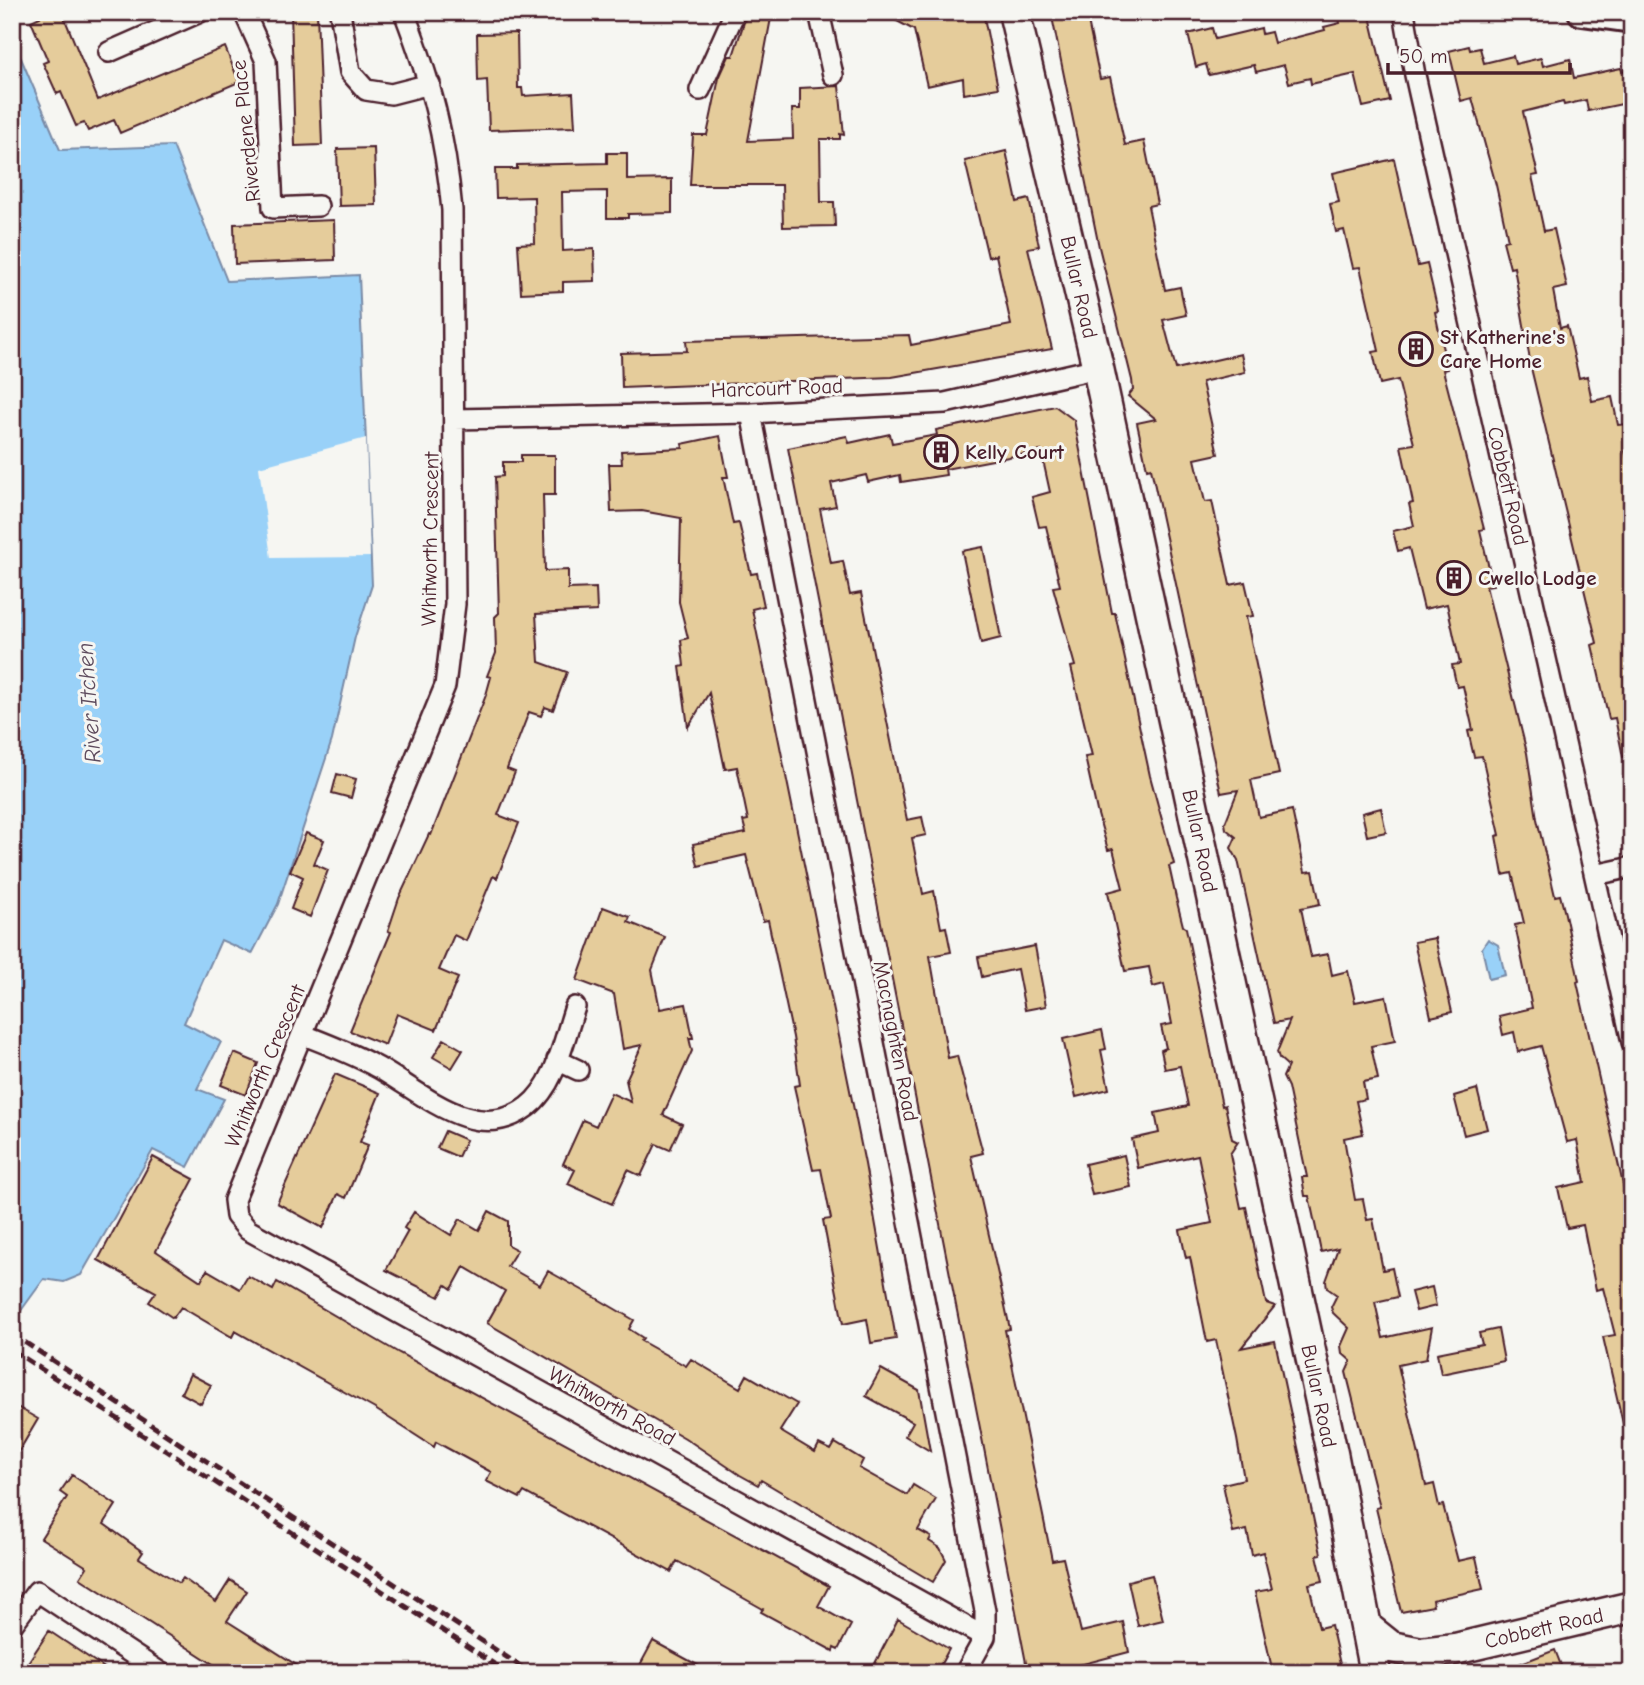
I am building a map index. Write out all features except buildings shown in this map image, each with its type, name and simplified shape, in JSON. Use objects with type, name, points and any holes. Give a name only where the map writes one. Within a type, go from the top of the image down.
[{"type":"main road","name":"Bullar Road","points":[[1014,12],[1098,368],[1332,1453],[1376,1673]]},
{"type":"main road","name":"Cobbett Road","points":[[1366,1627],[1384,1643],[1406,1652],[1455,1649],[1632,1607]]},
{"type":"main road","name":"Cobbett Road","points":[[1421,1673],[1455,1649]]},
{"type":"street","points":[[108,52],[201,12]]},
{"type":"street","name":"Riverdene Place","points":[[244,12],[266,61],[273,208],[318,206]]},
{"type":"street","points":[[340,12],[350,72],[366,90],[391,94],[430,84]]},
{"type":"street","name":"Whitworth Crescent","points":[[234,1200],[445,686],[455,604],[452,210],[446,146],[430,84],[404,12]]},
{"type":"street","points":[[700,90],[735,12]]},
{"type":"street","points":[[819,12],[833,75]]},
{"type":"street","name":"Cobbett Road","points":[[1404,12],[1415,75],[1632,1042]]},
{"type":"street","points":[[1582,12],[1632,19]]},
{"type":"street","name":"Harcourt Road","points":[[454,419],[751,413],[945,403],[1098,368]]},
{"type":"street","name":"Macnaghten Road","points":[[751,413],[982,1598],[985,1637]]},
{"type":"street","points":[[1595,875],[1632,867]]},
{"type":"street","points":[[304,1035],[373,1065],[458,1116],[500,1120],[527,1107],[546,1084],[575,1007]]},
{"type":"street","points":[[557,1060],[578,1070]]},
{"type":"street","name":"Whitworth Road","points":[[234,1200],[236,1216],[248,1230],[985,1637]]},
{"type":"street","points":[[12,1625],[37,1591],[161,1673]]},
{"type":"street","points":[[965,1673],[985,1637]]},
{"type":"water","name":"River Itchen","points":[[12,37],[60,150],[173,146],[227,281],[359,275],[372,585],[355,637],[332,740],[278,904],[252,954],[221,940],[184,1023],[221,1042],[197,1089],[224,1099],[188,1167],[153,1150],[81,1275],[64,1282],[44,1279],[12,1323]]},
{"type":"water","points":[[1488,939],[1498,945],[1505,975],[1489,979],[1482,948]]},
{"type":"pier","points":[[366,438],[370,557],[271,558],[259,467]]},
{"type":"railway","points":[[12,1334],[531,1673]]},
{"type":"railway","points":[[12,1350],[508,1673]]},
{"type":"place","name":"St Katherine's Care Home","points":[[1416,349]]},
{"type":"place","name":"Kelly Court","points":[[941,452]]},
{"type":"place","name":"Cwello Lodge","points":[[1454,578]]}]
